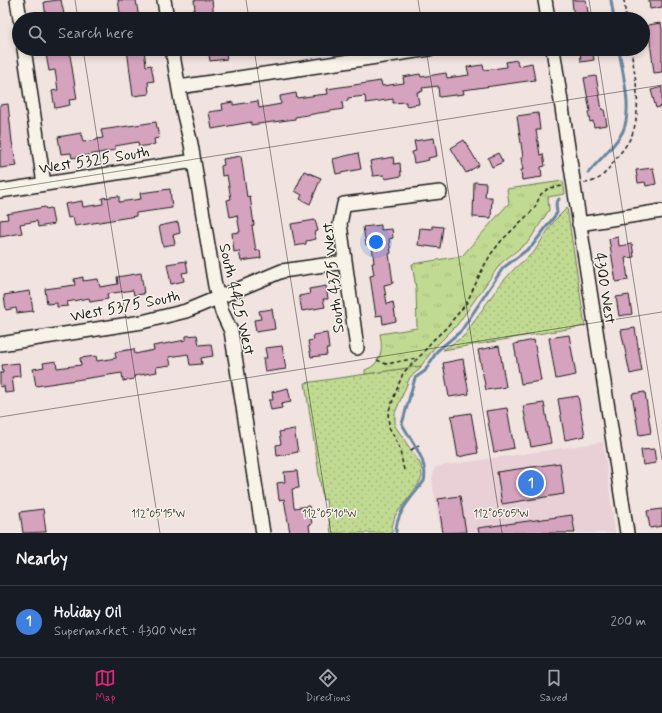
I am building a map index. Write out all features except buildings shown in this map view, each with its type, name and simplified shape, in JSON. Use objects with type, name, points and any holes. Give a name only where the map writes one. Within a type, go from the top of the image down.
[{"type":"street","points":[[17,0],[19,12]]},
{"type":"street","points":[[164,0],[166,12]]},
{"type":"street","points":[[545,0],[547,12]]},
{"type":"street","points":[[25,56],[44,184]]},
{"type":"street","name":"South 4425 West","points":[[173,56],[194,161],[215,286],[231,331],[263,533]]},
{"type":"street","points":[[179,87],[384,56]]},
{"type":"street","name":"4300 West","points":[[554,56],[627,533]]},
{"type":"street","name":"West 5325 South","points":[[0,191],[194,161]]},
{"type":"street","name":"South 4375 West","points":[[357,348],[340,224],[344,204],[440,192]]},
{"type":"street","points":[[579,224],[662,211]]},
{"type":"street","name":"West 5375 South","points":[[0,344],[142,322],[186,311],[282,271],[345,262]]},
{"type":"path","points":[[624,0],[625,12]]},
{"type":"path","points":[[584,183],[596,181],[601,177],[625,147],[634,128],[638,105],[632,56]]},
{"type":"path","points":[[404,470],[399,446],[389,426],[388,413],[402,373],[422,354],[466,304],[491,254],[502,240],[536,207],[541,194],[549,188],[564,186]]},
{"type":"path","points":[[377,360],[386,364],[417,358]]},
{"type":"path","points":[[411,450],[419,446]]},
{"type":"shaded area","points":[[603,442],[615,533],[441,533],[432,480],[435,467]]},
{"type":"green space","points":[[563,181],[565,194],[548,197],[549,210],[529,241],[501,263],[457,325],[435,347],[421,366],[365,374],[365,370],[375,364],[380,355],[380,334],[417,328],[416,288],[412,264],[462,256],[509,203],[507,189]]},
{"type":"green space","points":[[567,208],[585,326],[443,350],[464,336],[498,287],[515,268],[534,252],[554,221]]},
{"type":"green space","points":[[421,366],[420,369],[410,377],[395,413],[395,426],[421,465],[422,477],[418,485],[395,516],[392,533],[331,533],[326,499],[323,500],[305,383]]},
{"type":"waterway","points":[[611,0],[613,12]]},
{"type":"waterway","points":[[588,173],[616,142],[623,131],[626,122],[627,101],[620,56]]},
{"type":"waterway","points":[[396,533],[398,519],[410,499],[424,481],[425,474],[422,459],[402,424],[415,378],[425,371],[437,351],[461,331],[503,268],[532,246],[557,213],[556,204],[559,199]]},
{"type":"place","name":"Holiday Oil","points":[[531,483]]}]
